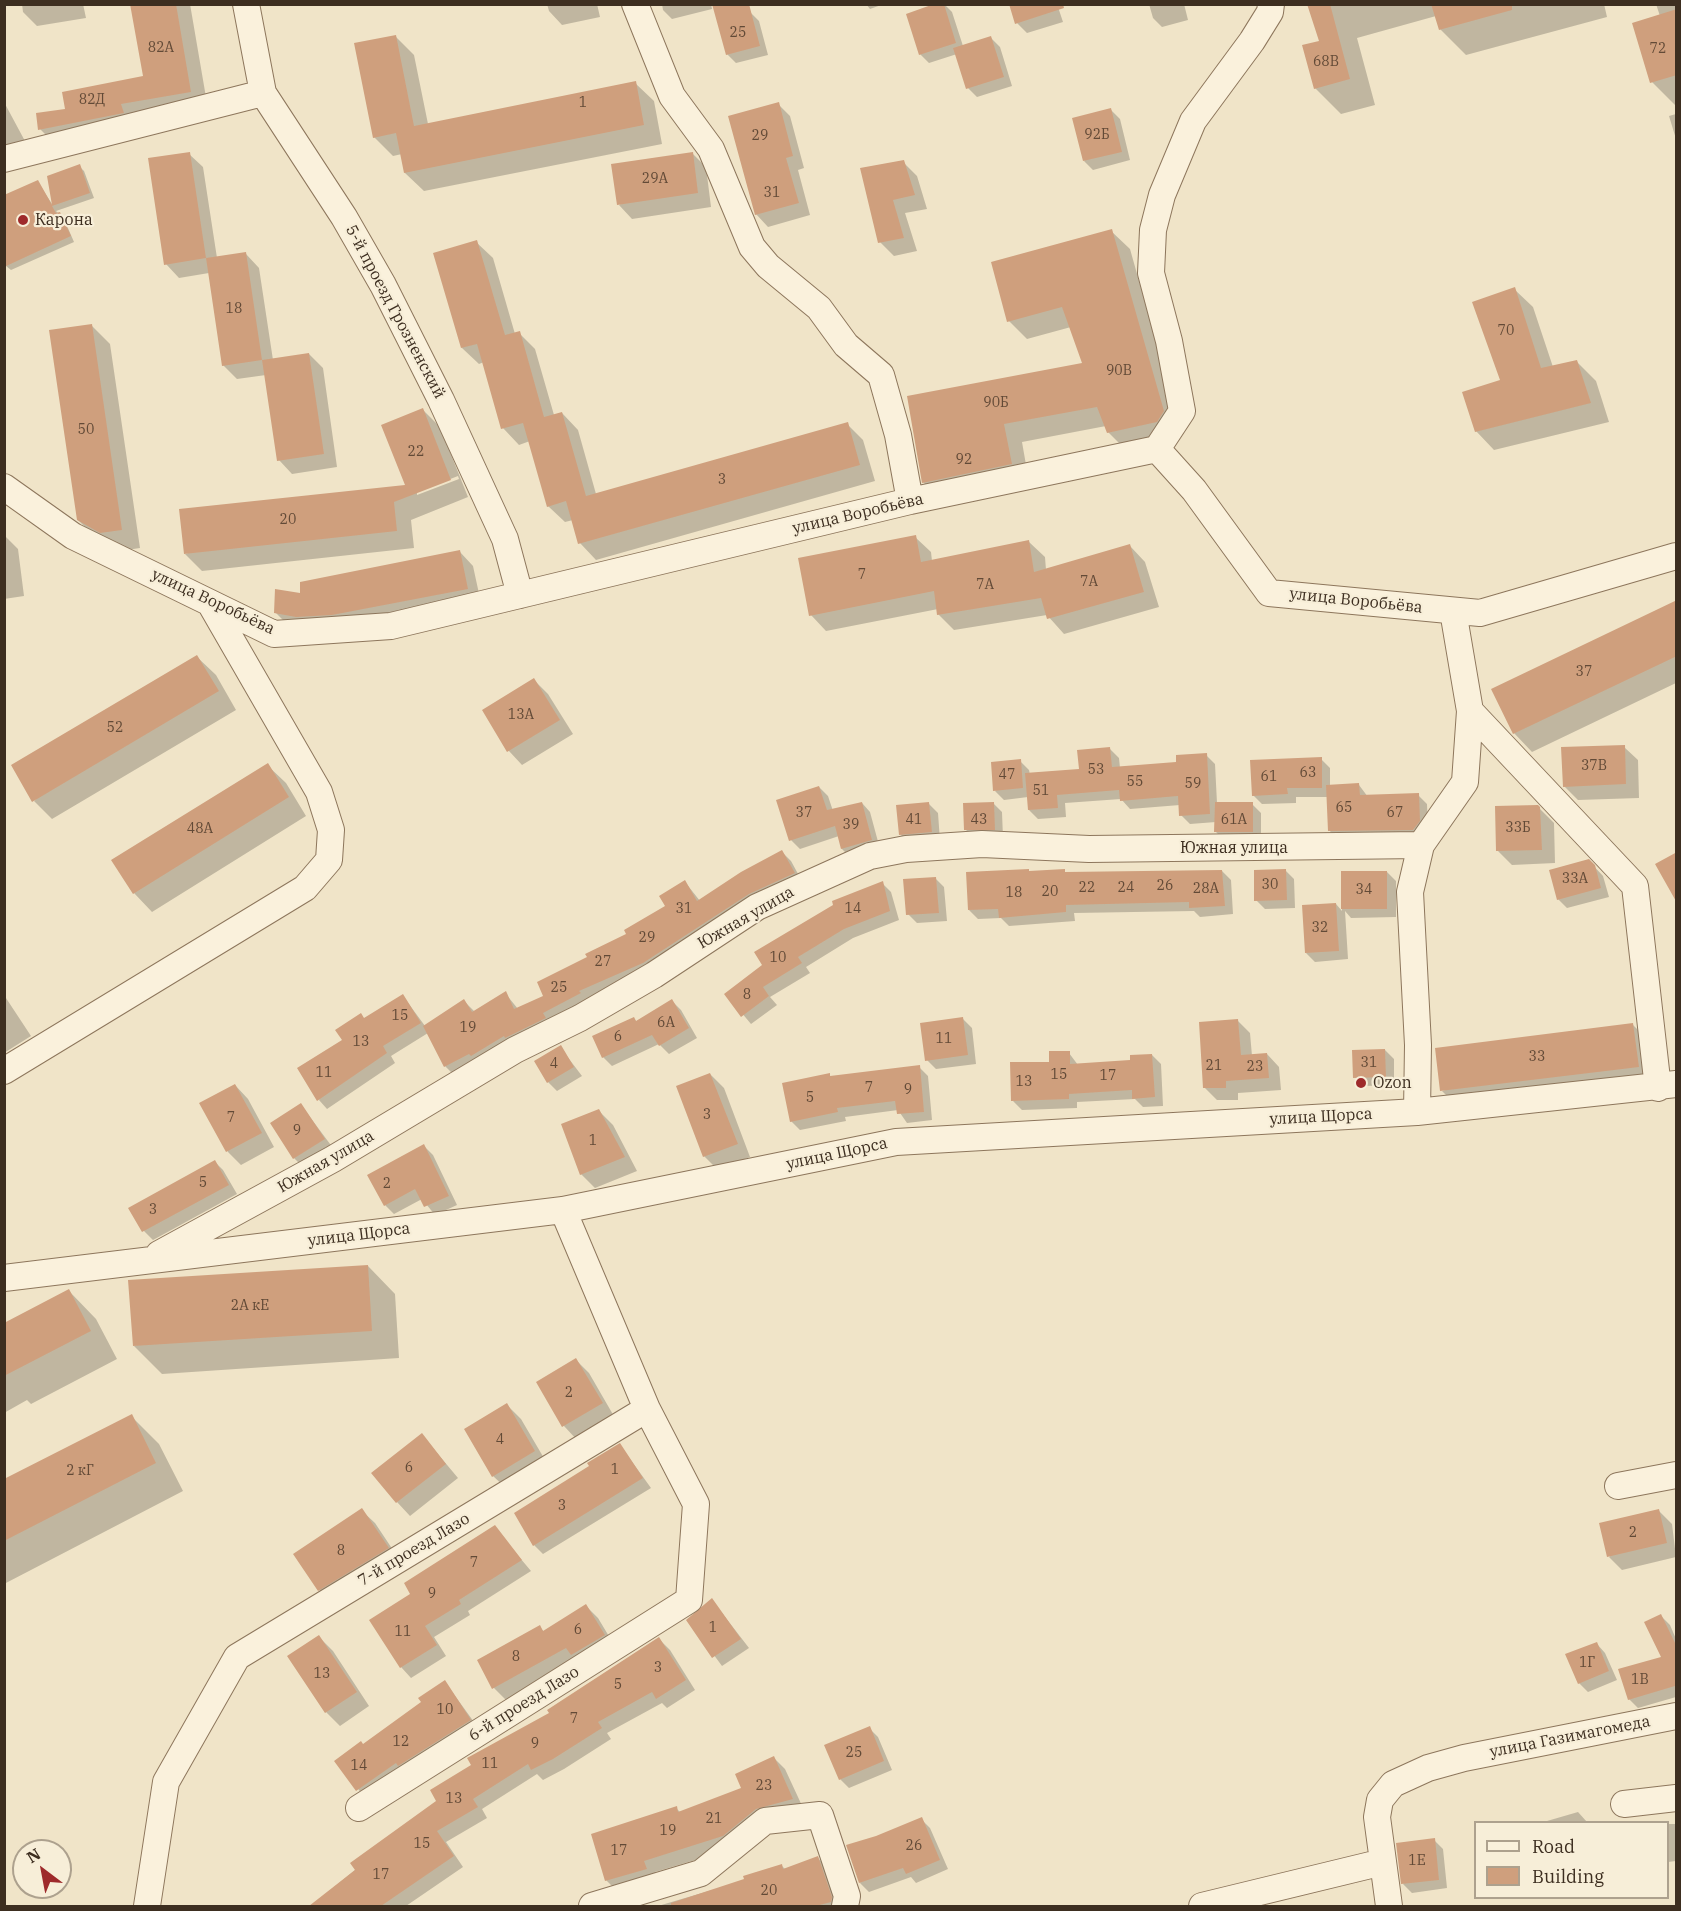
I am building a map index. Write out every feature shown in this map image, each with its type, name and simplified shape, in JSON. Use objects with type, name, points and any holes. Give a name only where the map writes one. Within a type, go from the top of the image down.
[{"type":"street","name":"5-й проезд Грозненский","points":[[246,4],[262,93],[344,217],[383,285],[441,400],[505,539],[520,595]]},
{"type":"street","points":[[635,4],[672,96],[711,148],[752,247],[768,266],[819,308],[846,345],[881,375],[898,435],[910,501]]},
{"type":"street","points":[[1157,449],[1182,411],[1169,341],[1151,273],[1153,230],[1161,195],[1192,121],[1252,41],[1270,12],[1271,4]]},
{"type":"street","points":[[4,159],[262,93]]},
{"type":"street","name":"улица Воробьёва","points":[[4,487],[73,536],[274,634],[391,626],[910,501],[1157,449],[1194,490],[1269,592],[1480,613],[1677,556]]},
{"type":"street","points":[[4,1071],[305,888],[329,860],[331,830],[319,792],[210,603]]},
{"type":"street","points":[[1417,1112],[1418,1045],[1410,892],[1421,845],[1465,782],[1470,711],[1453,611]]},
{"type":"street","points":[[1470,711],[1635,886],[1667,1086]]},
{"type":"street","name":"Южная улица","points":[[147,1261],[333,1159],[515,1050],[645,981],[757,907],[870,856],[906,849],[982,844],[1089,849],[1421,845]]},
{"type":"street","name":"улица Щорса","points":[[4,1278],[563,1210],[896,1142],[1417,1112],[1667,1086]]},
{"type":"street","points":[[563,1210],[647,1409]]},
{"type":"street","name":"6-й проезд Лазо","points":[[359,1808],[689,1600],[696,1504],[647,1409]]},
{"type":"street","name":"7-й проезд Лазо","points":[[147,1906],[166,1782],[237,1657],[647,1409]]},
{"type":"street","points":[[1618,1486],[1677,1475]]},
{"type":"street","name":"улица Газимагомеда","points":[[1389,1906],[1377,1817],[1384,1792],[1407,1777],[1464,1758],[1677,1716]]},
{"type":"street","points":[[1624,1803],[1677,1798]]},
{"type":"street","points":[[592,1906],[701,1872],[765,1821],[820,1815],[847,1896],[845,1906]]},
{"type":"street","points":[[1211,1905],[1383,1862]]},
{"type":"building","points":[[130,4],[176,4],[191,92],[121,104],[124,113],[38,130],[36,113],[65,109],[62,92],[143,76]]},
{"type":"building","points":[[712,4],[749,4],[760,46],[726,55]]},
{"type":"building","points":[[934,4],[944,4],[956,43],[919,55],[906,14]]},
{"type":"building","points":[[1009,4],[1063,4],[1064,8],[1015,24]]},
{"type":"building","points":[[1307,4],[1330,4],[1350,79],[1314,89],[1302,45],[1319,41]]},
{"type":"building","points":[[1431,4],[1512,4],[1512,10],[1439,30]]},
{"type":"building","points":[[1677,9],[1677,75],[1650,83],[1632,23]]},
{"type":"building","points":[[396,35],[414,126],[636,81],[644,125],[404,173],[396,133],[373,138],[354,43]]},
{"type":"building","points":[[991,36],[1004,77],[966,89],[953,48]]},
{"type":"building","points":[[779,102],[793,156],[786,158],[799,203],[755,215],[728,116]]},
{"type":"building","points":[[1111,108],[1122,152],[1083,161],[1072,118]]},
{"type":"building","points":[[190,152],[206,258],[164,265],[148,158]]},
{"type":"building","points":[[693,152],[698,193],[617,205],[611,164]]},
{"type":"building","points":[[904,160],[915,195],[893,200],[904,238],[878,243],[860,168]]},
{"type":"building","points":[[80,164],[90,193],[52,206],[56,213],[60,212],[71,236],[4,267],[4,195],[38,180],[52,205],[47,176]]},
{"type":"building","points":[[1112,229],[1164,411],[1157,422],[1107,433],[1097,407],[1004,424],[1012,464],[922,483],[907,396],[1082,363],[1062,307],[1007,322],[991,262]]},
{"type":"building","points":[[477,240],[505,335],[520,331],[544,417],[562,412],[586,496],[848,422],[860,465],[578,544],[566,501],[547,507],[523,423],[501,429],[477,344],[461,348],[433,253]]},
{"type":"building","points":[[246,252],[262,360],[222,366],[206,258]]},
{"type":"building","points":[[1515,287],[1541,368],[1577,360],[1591,403],[1475,432],[1462,392],[1500,380],[1472,302]]},
{"type":"building","points":[[92,324],[122,530],[100,533],[77,520],[49,330]]},
{"type":"building","points":[[309,353],[324,454],[277,461],[262,360]]},
{"type":"building","points":[[423,408],[451,480],[394,502],[397,531],[184,554],[179,509],[405,485],[381,425]]},
{"type":"building","points":[[916,535],[921,562],[1029,540],[1034,572],[1130,544],[1144,592],[1047,619],[1041,598],[937,615],[934,591],[809,616],[798,558]]},
{"type":"building","points":[[460,550],[468,589],[332,615],[296,617],[274,613],[275,589],[300,593],[300,582]]},
{"type":"building","points":[[1677,600],[1677,656],[1513,734],[1491,689]]},
{"type":"building","points":[[197,655],[219,691],[32,802],[11,765]]},
{"type":"building","points":[[534,678],[560,720],[507,752],[482,710]]},
{"type":"building","points":[[1625,745],[1626,784],[1563,787],[1561,747]]},
{"type":"building","points":[[1110,747],[1112,767],[1176,762],[1176,755],[1207,753],[1210,814],[1179,816],[1178,796],[1120,801],[1119,790],[1057,795],[1058,808],[1028,810],[1025,773],[1079,769],[1077,750]]},
{"type":"building","points":[[1322,757],[1322,788],[1287,788],[1288,794],[1252,796],[1250,760]]},
{"type":"building","points":[[1021,759],[1023,788],[993,791],[991,762]]},
{"type":"building","points":[[268,763],[289,797],[133,894],[111,860]]},
{"type":"building","points":[[1359,783],[1360,795],[1419,793],[1420,821],[1413,830],[1328,831],[1326,785]]},
{"type":"building","points":[[819,786],[827,810],[862,802],[872,840],[841,849],[835,826],[789,841],[776,800]]},
{"type":"building","points":[[929,802],[932,832],[899,835],[896,805]]},
{"type":"building","points":[[994,802],[995,830],[964,830],[963,803]]},
{"type":"building","points":[[1215,802],[1253,802],[1253,832],[1214,832]]},
{"type":"building","points":[[1538,805],[1540,807],[1542,850],[1496,851],[1495,806]]},
{"type":"building","points":[[782,850],[795,873],[749,894],[643,963],[579,991],[581,993],[543,1013],[546,1018],[505,1038],[504,1036],[471,1056],[469,1054],[444,1067],[423,1026],[464,999],[472,1012],[506,991],[514,1009],[543,996],[537,982],[587,957],[585,954],[626,934],[624,930],[665,906],[659,896],[685,880],[697,901],[741,872]]},
{"type":"building","points":[[1677,852],[1677,903],[1655,864]]},
{"type":"building","points":[[1589,859],[1595,865],[1601,888],[1557,900],[1549,870]]},
{"type":"building","points":[[1029,869],[1029,871],[1065,869],[1065,872],[1222,870],[1225,906],[1189,908],[1189,902],[1066,905],[1066,912],[999,918],[998,909],[968,910],[966,872]]},
{"type":"building","points":[[1286,869],[1287,900],[1254,901],[1254,870]]},
{"type":"building","points":[[1341,871],[1387,871],[1387,909],[1341,909]]},
{"type":"building","points":[[936,877],[939,913],[906,915],[903,879]]},
{"type":"building","points":[[883,881],[890,911],[844,929],[798,957],[802,963],[763,987],[769,996],[741,1017],[724,994],[762,965],[754,952],[833,905],[832,901]]},
{"type":"building","points":[[1336,903],[1339,951],[1305,953],[1302,905]]},
{"type":"building","points":[[403,994],[421,1023],[383,1046],[387,1053],[317,1101],[297,1068],[342,1040],[335,1030],[361,1013],[364,1018]]},
{"type":"building","points":[[672,999],[689,1028],[659,1046],[652,1035],[602,1058],[592,1036],[634,1017],[636,1021]]},
{"type":"building","points":[[963,1017],[968,1055],[925,1061],[920,1023]]},
{"type":"building","points":[[1238,1019],[1241,1055],[1267,1053],[1269,1078],[1226,1081],[1226,1088],[1203,1088],[1199,1022]]},
{"type":"building","points":[[1633,1023],[1639,1067],[1440,1091],[1435,1048]]},
{"type":"building","points":[[561,1045],[574,1067],[547,1083],[534,1061]]},
{"type":"building","points":[[1385,1049],[1386,1077],[1353,1078],[1352,1050]]},
{"type":"building","points":[[1049,1051],[1070,1051],[1070,1064],[1130,1060],[1130,1055],[1152,1054],[1155,1097],[1132,1099],[1132,1090],[1069,1094],[1069,1099],[1011,1101],[1010,1062],[1049,1062]]},
{"type":"building","points":[[920,1065],[924,1112],[897,1114],[895,1101],[837,1108],[838,1112],[790,1122],[782,1083],[830,1073],[830,1076]]},
{"type":"building","points":[[710,1073],[738,1144],[703,1157],[676,1086]]},
{"type":"building","points":[[235,1084],[262,1133],[226,1152],[199,1103]]},
{"type":"building","points":[[301,1103],[325,1139],[293,1159],[270,1123]]},
{"type":"building","points":[[599,1109],[625,1157],[580,1175],[561,1124]]},
{"type":"building","points":[[424,1144],[449,1196],[424,1207],[415,1189],[384,1206],[367,1175]]},
{"type":"building","points":[[215,1160],[229,1185],[142,1232],[128,1208]]},
{"type":"building","points":[[368,1265],[372,1331],[133,1346],[128,1280]]},
{"type":"building","points":[[69,1289],[91,1331],[4,1376],[4,1323]]},
{"type":"building","points":[[576,1358],[603,1403],[562,1427],[536,1382]]},
{"type":"building","points":[[507,1403],[535,1451],[492,1477],[464,1429]]},
{"type":"building","points":[[132,1414],[156,1463],[4,1541],[4,1479]]},
{"type":"building","points":[[422,1433],[446,1464],[396,1503],[371,1473]]},
{"type":"building","points":[[620,1443],[643,1478],[533,1546],[514,1513],[589,1466],[587,1463]]},
{"type":"building","points":[[362,1508],[389,1548],[318,1591],[293,1554]]},
{"type":"building","points":[[1659,1509],[1667,1543],[1607,1557],[1599,1523]]},
{"type":"building","points":[[495,1525],[522,1560],[459,1600],[461,1604],[425,1626],[437,1645],[400,1668],[369,1620],[410,1594],[404,1583]]},
{"type":"building","points":[[712,1598],[741,1639],[712,1658],[686,1620]]},
{"type":"building","points":[[586,1604],[605,1635],[571,1655],[566,1648],[492,1689],[477,1660],[540,1625],[543,1631]]},
{"type":"building","points":[[1661,1614],[1677,1647],[1677,1689],[1675,1686],[1628,1700],[1618,1669],[1661,1657],[1644,1622]]},
{"type":"building","points":[[319,1635],[357,1692],[325,1713],[287,1656]]},
{"type":"building","points":[[659,1637],[686,1680],[656,1699],[652,1692],[598,1722],[602,1728],[553,1759],[531,1770],[528,1764],[473,1799],[478,1807],[437,1831],[454,1856],[381,1906],[309,1906],[355,1870],[350,1863],[436,1801],[430,1790],[471,1765],[467,1758],[549,1713],[547,1710]]},
{"type":"building","points":[[1597,1642],[1609,1671],[1578,1684],[1565,1654]]},
{"type":"building","points":[[445,1680],[471,1720],[398,1766],[396,1763],[356,1791],[334,1761],[361,1741],[363,1744],[421,1702],[418,1698]]},
{"type":"building","points":[[870,1726],[884,1761],[839,1780],[824,1745]]},
{"type":"building","points":[[774,1756],[793,1799],[756,1809],[723,1836],[644,1861],[647,1869],[605,1881],[591,1834],[677,1806],[678,1812],[741,1788],[735,1774]]},
{"type":"building","points":[[922,1817],[940,1860],[906,1874],[903,1868],[859,1883],[846,1845],[876,1836]]},
{"type":"building","points":[[1435,1838],[1439,1880],[1401,1884],[1396,1843]]},
{"type":"building","points":[[818,1856],[832,1897],[831,1902],[816,1906],[671,1906],[671,1903],[744,1879],[743,1876],[782,1864],[783,1869]]},
{"type":"place","name":"Карона","points":[[23,220]]},
{"type":"place","name":"Ozon","points":[[1361,1083]]}]
